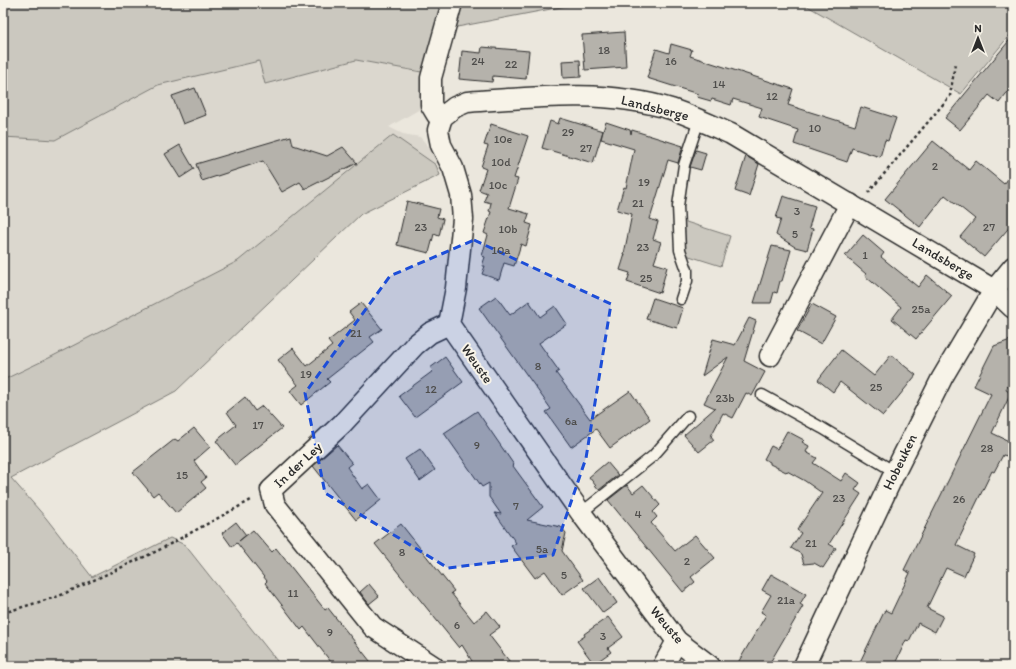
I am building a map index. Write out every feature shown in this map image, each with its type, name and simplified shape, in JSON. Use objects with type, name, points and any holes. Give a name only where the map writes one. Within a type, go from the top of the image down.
[{"type":"street","points":[[449,324],[456,288],[463,219],[461,195],[453,168],[441,145],[438,130],[442,117],[437,115],[431,105],[431,78],[452,3]]},
{"type":"street","name":"Landsberge","points":[[442,117],[455,107],[467,102],[566,96],[603,97],[634,101],[670,109],[731,134],[994,290],[1013,308]]},
{"type":"street","points":[[770,356],[853,206]]},
{"type":"street","name":"Hobeuken","points":[[804,666],[895,472],[942,378],[994,290],[1013,267]]},
{"type":"street","name":"In der Ley","points":[[433,666],[373,627],[275,505],[271,490],[342,424],[415,345],[430,333],[449,324]]},
{"type":"street","name":"Weuste","points":[[449,324],[581,513],[677,641],[710,666]]},
{"type":"street","points":[[663,666],[677,641]]},
{"type":"lane","points":[[681,299],[687,281],[687,270],[680,250],[678,206],[684,165],[699,120]]},
{"type":"lane","points":[[762,395],[822,428],[895,472]]},
{"type":"lane","points":[[581,513],[653,456],[688,416]]},
{"type":"path","points":[[853,206],[950,96],[955,64]]},
{"type":"path","points":[[3,613],[58,596],[116,570],[159,550],[271,490]]},
{"type":"highlighted area","points":[[474,240],[611,304],[586,458],[553,555],[448,568],[325,493],[305,393],[390,276]]},
{"type":"shaded area","points":[[3,3],[448,3],[427,73],[356,60],[265,84],[259,61],[158,85],[55,140],[3,137]]},
{"type":"shaded area","points":[[459,3],[582,3],[452,28]]},
{"type":"shaded area","points":[[802,3],[1013,3],[1013,31],[961,94]]},
{"type":"shaded area","points":[[356,60],[427,73],[427,105],[389,127],[403,134],[420,137],[438,157],[436,165],[392,136],[239,261],[50,358],[3,380],[3,137],[55,140],[158,85],[259,61],[265,84]]},
{"type":"shaded area","points":[[393,135],[436,165],[440,175],[361,214],[176,391],[11,478],[46,518],[92,577],[170,538],[185,545],[281,666],[3,666],[3,380],[238,261]]},
{"type":"shaded area","points":[[683,221],[730,236],[721,266],[686,255],[683,244]]},
{"type":"building","points":[[624,32],[626,67],[585,70],[582,35]]},
{"type":"building","points":[[1013,36],[1013,85],[999,103],[989,95],[960,130],[945,118]]},
{"type":"building","points":[[671,44],[692,50],[690,56],[793,89],[788,105],[855,126],[861,107],[896,118],[888,141],[885,140],[880,157],[852,148],[847,162],[794,144],[798,130],[759,117],[762,108],[733,99],[731,105],[712,99],[711,101],[697,97],[698,94],[647,78],[656,49],[669,53]]},
{"type":"building","points":[[482,47],[529,51],[526,79],[493,76],[492,82],[459,79],[462,51],[481,53]]},
{"type":"building","points":[[580,60],[581,77],[563,78],[562,61]]},
{"type":"building","points":[[195,88],[206,115],[183,124],[172,96]]},
{"type":"building","points":[[560,118],[603,131],[593,163],[542,148],[550,121],[558,124]]},
{"type":"building","points":[[606,122],[630,130],[631,134],[632,130],[683,146],[678,163],[668,160],[650,219],[658,222],[653,239],[661,242],[654,263],[667,267],[660,293],[627,282],[630,273],[620,270],[625,254],[632,214],[617,210],[624,187],[626,188],[634,149],[601,139]]},
{"type":"building","points":[[491,124],[528,136],[514,178],[518,179],[509,208],[529,214],[526,223],[532,225],[526,246],[521,244],[514,266],[504,263],[499,280],[482,274],[485,266],[482,266],[485,257],[482,256],[488,235],[484,233],[491,212],[489,211],[491,203],[484,201],[487,193],[479,190],[486,169],[481,167],[488,146],[484,145]]},
{"type":"building","points":[[291,136],[293,145],[327,156],[343,147],[357,163],[305,189],[300,182],[282,192],[263,161],[202,181],[196,164]]},
{"type":"building","points":[[933,141],[969,170],[976,161],[1004,184],[1013,173],[1013,223],[984,257],[960,237],[975,219],[945,195],[920,227],[885,199]]},
{"type":"building","points":[[180,145],[194,169],[180,178],[165,154]]},
{"type":"building","points":[[696,150],[706,153],[701,170],[690,167]]},
{"type":"building","points":[[746,156],[759,164],[749,196],[735,191]]},
{"type":"building","points":[[783,196],[815,206],[809,228],[813,229],[807,250],[795,247],[776,235],[781,219],[776,218]]},
{"type":"building","points":[[407,201],[439,209],[437,217],[443,219],[439,236],[434,234],[429,253],[397,245]]},
{"type":"building","points":[[863,235],[884,253],[881,257],[918,287],[927,275],[952,296],[916,339],[892,319],[901,307],[865,276],[866,274],[845,256]]},
{"type":"building","points":[[772,246],[791,250],[782,281],[780,281],[777,293],[774,292],[771,303],[754,303]]},
{"type":"building","points":[[496,296],[510,315],[529,301],[540,317],[555,306],[567,324],[539,343],[559,371],[556,373],[590,419],[630,391],[650,419],[610,448],[596,429],[571,447],[546,412],[551,409],[479,308]]},
{"type":"building","points":[[653,298],[683,308],[677,328],[646,319]]},
{"type":"building","points":[[361,303],[382,329],[370,337],[374,342],[327,379],[330,382],[301,405],[290,391],[298,385],[278,360],[293,348],[307,366],[332,346],[328,341],[355,320],[349,312]]},
{"type":"building","points":[[812,304],[836,317],[821,344],[797,331]]},
{"type":"building","points":[[749,318],[756,321],[744,361],[765,372],[752,396],[746,393],[733,418],[723,413],[711,436],[714,440],[699,452],[684,435],[715,408],[704,403],[728,357],[702,376],[713,339],[735,345]]},
{"type":"building","points":[[1013,339],[1013,375],[1006,390],[1011,393],[992,433],[1013,443],[1007,456],[1003,455],[994,472],[992,471],[956,545],[974,554],[964,576],[946,568],[927,608],[943,616],[935,632],[918,623],[909,641],[906,640],[894,666],[858,666],[885,610],[891,613],[910,573],[904,570],[991,394],[974,386],[994,346]]},
{"type":"building","points":[[841,350],[874,376],[891,355],[916,375],[883,416],[840,382],[833,392],[818,380]]},
{"type":"building","points":[[445,357],[463,382],[415,417],[399,396],[433,371],[430,368]]},
{"type":"building","points":[[245,397],[255,411],[262,406],[282,428],[235,465],[216,441],[236,425],[227,412]]},
{"type":"building","points":[[477,411],[514,465],[513,466],[543,507],[527,520],[561,527],[566,533],[562,551],[583,580],[562,595],[545,571],[535,578],[511,546],[516,543],[495,513],[501,514],[489,497],[489,483],[482,487],[444,433]]},
{"type":"building","points":[[194,428],[210,447],[194,461],[206,478],[201,482],[206,488],[176,513],[158,492],[153,496],[133,472],[175,439],[178,441]]},
{"type":"building","points":[[787,431],[804,440],[802,442],[809,446],[806,452],[817,458],[813,463],[841,481],[846,473],[860,483],[855,490],[861,494],[829,544],[836,548],[823,568],[814,563],[804,564],[801,554],[791,548],[801,533],[797,530],[822,493],[805,481],[770,464],[770,462],[764,459],[771,446],[777,449]]},
{"type":"building","points":[[337,445],[352,463],[347,467],[362,489],[369,484],[381,500],[356,520],[313,466]]},
{"type":"building","points":[[420,449],[435,470],[420,481],[405,459]]},
{"type":"building","points":[[607,462],[618,475],[599,490],[589,477]]},
{"type":"building","points":[[627,485],[633,493],[643,485],[660,505],[653,512],[657,517],[651,523],[675,551],[695,535],[715,558],[691,577],[695,582],[683,592],[608,500]]},
{"type":"building","points":[[236,522],[246,535],[239,541],[253,530],[272,552],[276,548],[325,610],[328,608],[374,666],[334,666],[304,627],[301,630],[265,583],[267,581],[237,543],[232,547],[222,533]]},
{"type":"building","points":[[401,524],[454,591],[451,593],[474,622],[487,611],[500,627],[489,635],[513,666],[475,666],[462,645],[459,648],[375,544]]},
{"type":"building","points":[[771,574],[806,594],[800,604],[803,606],[768,666],[736,666],[766,615],[761,612],[771,595],[762,590]]},
{"type":"building","points":[[599,577],[617,603],[603,613],[584,588]]},
{"type":"building","points":[[369,584],[379,596],[369,604],[360,592]]},
{"type":"building","points":[[608,617],[623,637],[608,648],[611,652],[594,664],[577,641],[585,636],[584,634]]}]
